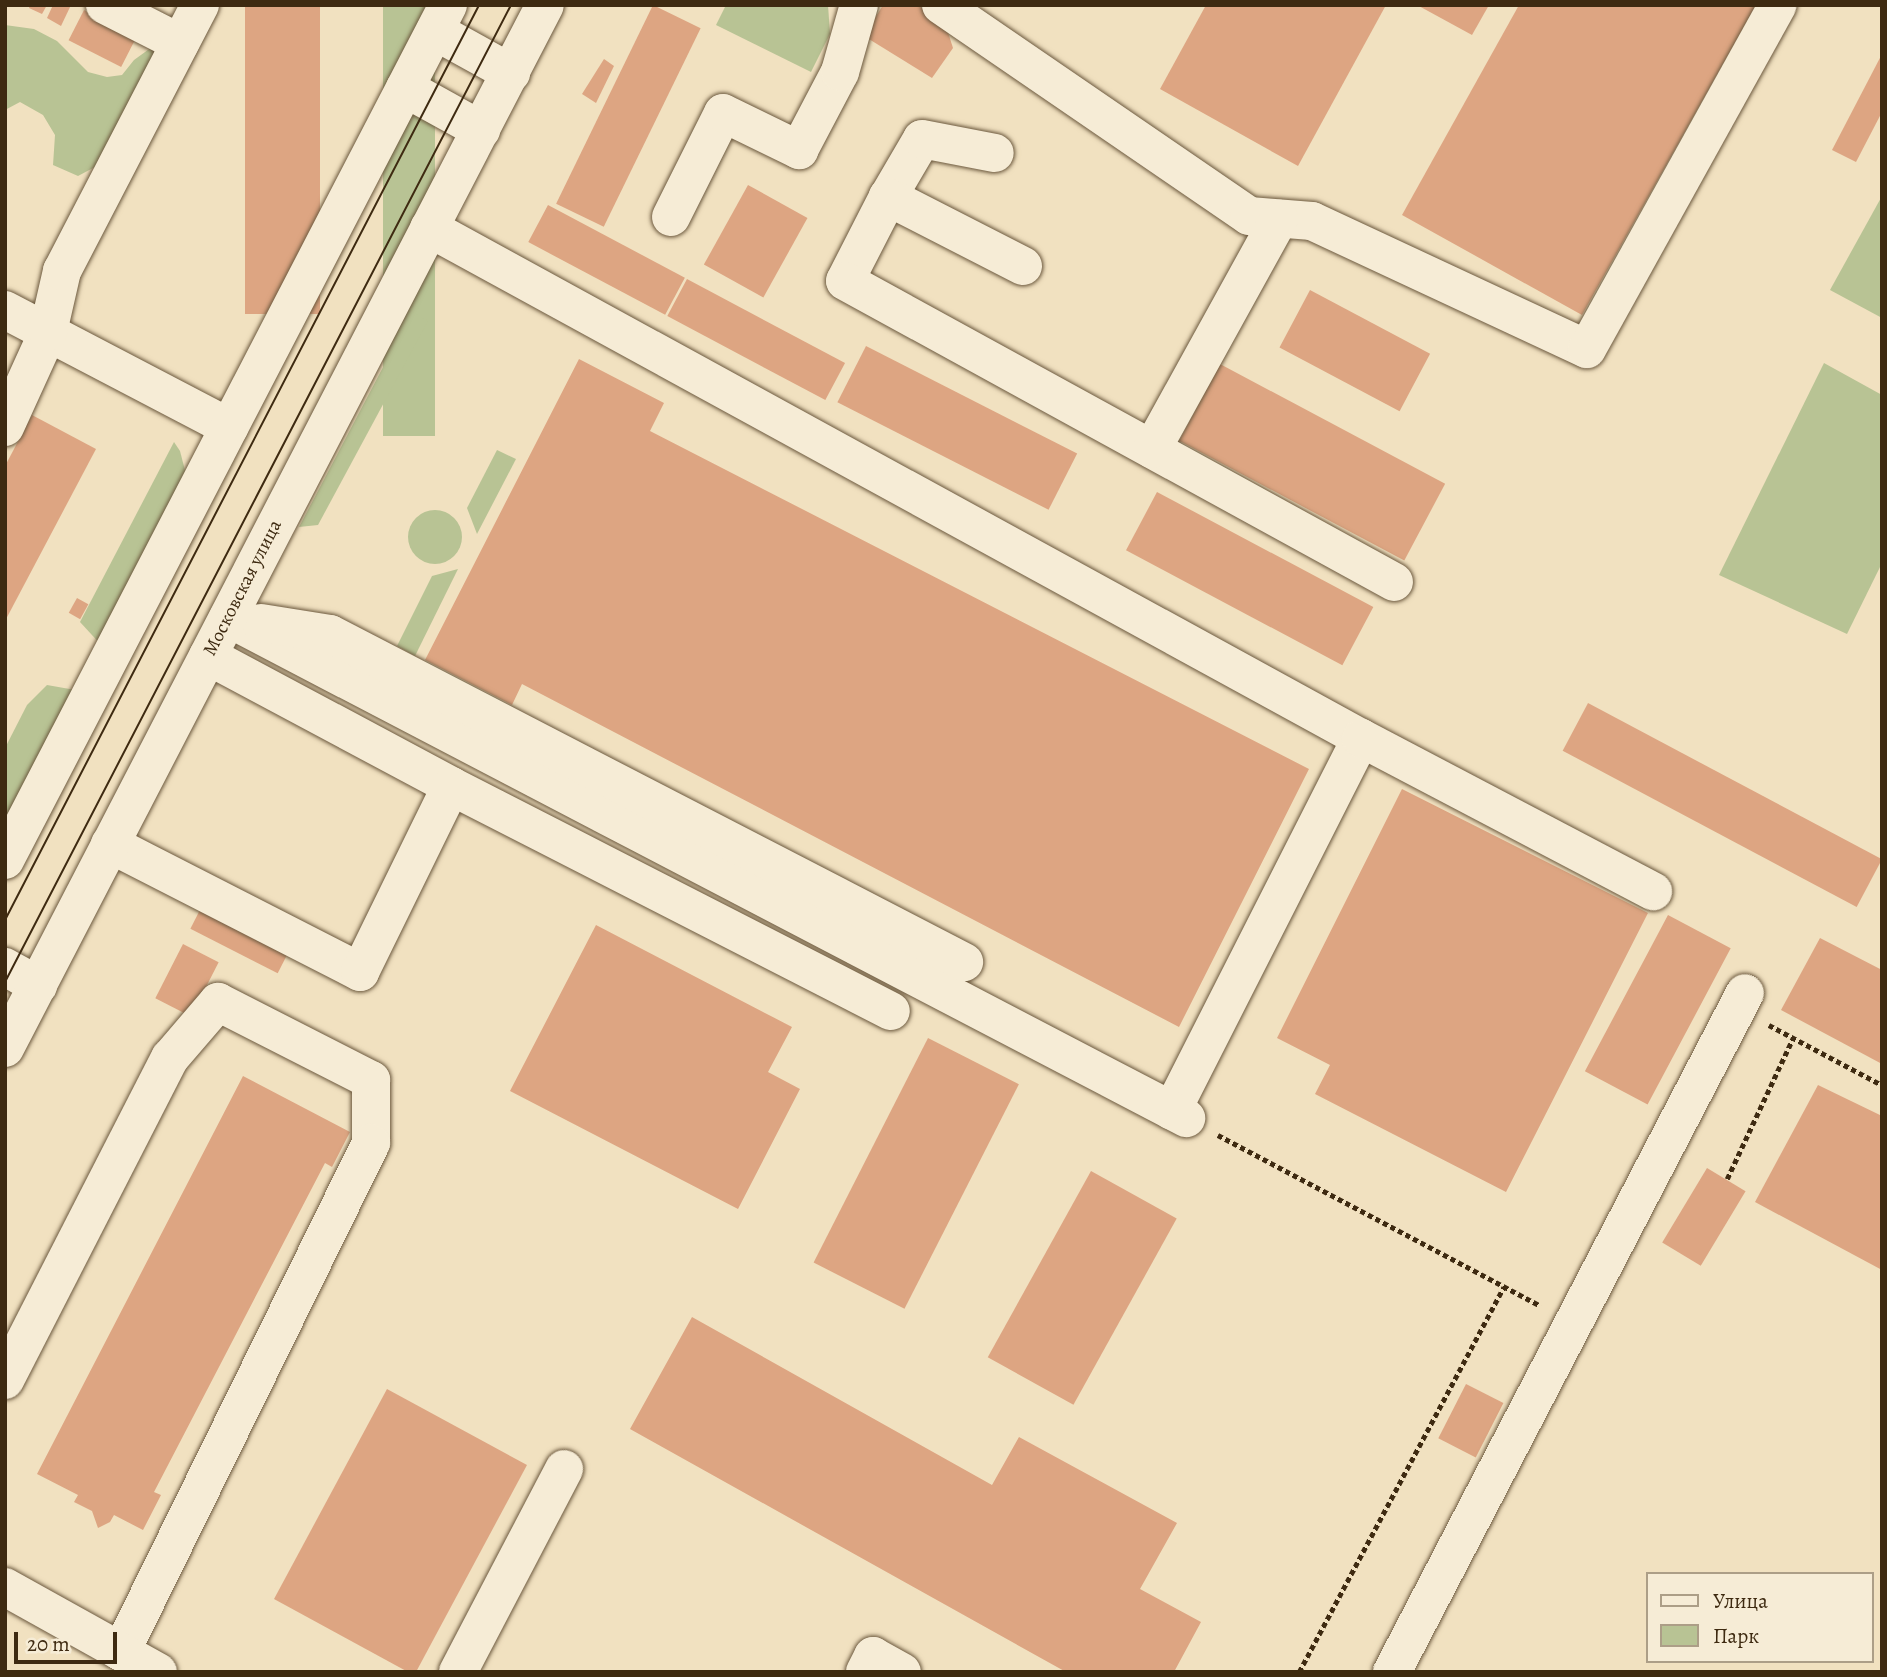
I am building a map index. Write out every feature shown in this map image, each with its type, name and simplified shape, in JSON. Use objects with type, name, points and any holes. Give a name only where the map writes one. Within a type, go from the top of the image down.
[{"type":"street","points":[[105,5],[180,43]]},
{"type":"street","points":[[5,427],[48,332],[62,271],[200,5]]},
{"type":"street","name":"Московская улица","points":[[6,1044],[21,976],[110,844],[545,5]]},
{"type":"street","points":[[671,218],[723,113],[799,150],[840,72],[859,5]]},
{"type":"street","points":[[941,5],[1249,216],[1312,221],[1587,349],[1778,5]]},
{"type":"street","points":[[5,860],[441,18],[511,72]]},
{"type":"street","points":[[405,88],[481,130]]},
{"type":"street","points":[[995,153],[922,139],[888,197],[845,281],[1394,582]]},
{"type":"street","points":[[888,197],[1023,266]]},
{"type":"street","points":[[1152,449],[1279,219]]},
{"type":"street","points":[[429,228],[1361,738],[1653,891]]},
{"type":"street","points":[[5,310],[229,427]]},
{"type":"street","points":[[228,618],[1179,1115],[1361,738]]},
{"type":"street","points":[[228,618],[330,634],[964,962]]},
{"type":"street","points":[[208,656],[451,786],[891,1011]]},
{"type":"street","points":[[110,844],[360,972],[451,786]]},
{"type":"street","points":[[1392,1672],[1741,1001]]},
{"type":"street","points":[[5,1380],[170,1058],[218,1002],[371,1080],[371,1143],[121,1652]]},
{"type":"street","points":[[458,1672],[564,1469]]},
{"type":"street","points":[[5,1587],[158,1672]]},
{"type":"street","points":[[865,1672],[873,1656],[902,1672]]},
{"type":"path","points":[[1741,1001],[1793,1038],[1882,1085]]},
{"type":"path","points":[[1727,1179],[1793,1038]]},
{"type":"path","points":[[1179,1115],[1574,1323]]},
{"type":"path","points":[[1299,1672],[1504,1287]]},
{"type":"green space","points":[[383,5],[435,5],[435,436],[383,436]]},
{"type":"green space","points":[[726,5],[828,5],[830,34],[811,72],[716,25]]},
{"type":"green space","points":[[5,25],[34,29],[57,41],[88,72],[107,77],[122,75],[134,60],[152,47],[159,56],[110,159],[78,176],[53,165],[55,135],[43,115],[20,102],[5,110]]},
{"type":"green space","points":[[1882,196],[1882,318],[1830,290]]},
{"type":"green space","points":[[412,312],[428,321],[318,525],[299,527]]},
{"type":"green space","points":[[1824,363],[1882,395],[1882,563],[1847,634],[1719,575]]},
{"type":"green space","points":[[174,442],[180,451],[188,482],[103,647],[80,622]]},
{"type":"green space","points":[[497,450],[516,459],[477,534],[467,508]]},
{"type":"green space","points":[[435,510],[454,518],[462,537],[454,556],[435,564],[416,556],[408,537],[416,518]]},
{"type":"green space","points":[[458,569],[415,656],[397,646],[432,576]]},
{"type":"green space","points":[[47,685],[81,691],[5,835],[5,748],[27,705]]},
{"type":"building","points":[[30,5],[47,5],[42,14],[29,8]]},
{"type":"building","points":[[53,5],[71,5],[61,26],[47,18]]},
{"type":"building","points":[[245,5],[320,5],[320,314],[245,314]]},
{"type":"building","points":[[653,5],[701,28],[604,227],[556,204]]},
{"type":"building","points":[[883,5],[917,5],[945,23],[953,48],[932,78],[864,36]]},
{"type":"building","points":[[1206,5],[1386,5],[1298,166],[1160,89]]},
{"type":"building","points":[[1417,5],[1489,5],[1472,35]]},
{"type":"building","points":[[1519,5],[1756,5],[1582,315],[1402,215]]},
{"type":"building","points":[[84,10],[137,37],[121,67],[69,40]]},
{"type":"building","points":[[1882,54],[1882,112],[1856,162],[1832,150]]},
{"type":"building","points":[[604,59],[614,66],[596,103],[582,94]]},
{"type":"building","points":[[748,185],[807,218],[763,298],[704,265]]},
{"type":"building","points":[[548,205],[685,278],[665,315],[528,242]]},
{"type":"building","points":[[687,279],[845,363],[825,400],[667,316]]},
{"type":"building","points":[[1310,290],[1430,354],[1400,411],[1279,347]]},
{"type":"building","points":[[866,346],[1077,454],[1049,510],[837,402]]},
{"type":"building","points":[[579,359],[664,403],[650,431],[1309,769],[1179,1027],[522,684],[512,705],[425,660]]},
{"type":"building","points":[[1220,364],[1445,484],[1404,561],[1179,441]]},
{"type":"building","points":[[32,415],[96,449],[5,621],[5,466]]},
{"type":"building","points":[[1157,492],[1373,607],[1342,665],[1126,550]]},
{"type":"building","points":[[77,598],[88,604],[80,619],[69,613]]},
{"type":"building","points":[[1588,703],[1882,859],[1857,907],[1563,751]]},
{"type":"building","points":[[1402,789],[1648,913],[1506,1192],[1315,1094],[1330,1065],[1277,1038]]},
{"type":"building","points":[[204,902],[291,946],[278,973],[190,929]]},
{"type":"building","points":[[1668,915],[1731,948],[1648,1105],[1585,1071]]},
{"type":"building","points":[[596,925],[792,1027],[768,1072],[800,1089],[738,1209],[510,1091]]},
{"type":"building","points":[[1820,938],[1882,970],[1882,1064],[1781,1010]]},
{"type":"building","points":[[183,944],[219,962],[191,1017],[155,998]]},
{"type":"building","points":[[928,1038],[1019,1084],[904,1309],[814,1263]]},
{"type":"building","points":[[243,1076],[350,1132],[332,1167],[325,1163],[154,1492],[161,1495],[143,1530],[114,1515],[110,1522],[98,1528],[92,1511],[74,1502],[78,1495],[37,1474]]},
{"type":"building","points":[[1818,1085],[1882,1116],[1882,1270],[1755,1202]]},
{"type":"building","points":[[1707,1168],[1746,1191],[1701,1266],[1662,1243]]},
{"type":"building","points":[[1091,1171],[1177,1219],[1073,1405],[988,1357]]},
{"type":"building","points":[[692,1317],[992,1485],[1019,1437],[1177,1523],[1140,1589],[1201,1622],[1174,1672],[1066,1672],[630,1429]]},
{"type":"building","points":[[1466,1384],[1503,1403],[1476,1457],[1438,1438]]},
{"type":"building","points":[[387,1389],[527,1465],[416,1672],[408,1672],[274,1599]]},
{"type":"tram line","points":[[5,920],[479,5]]},
{"type":"tram line","points":[[5,982],[511,5]]}]
